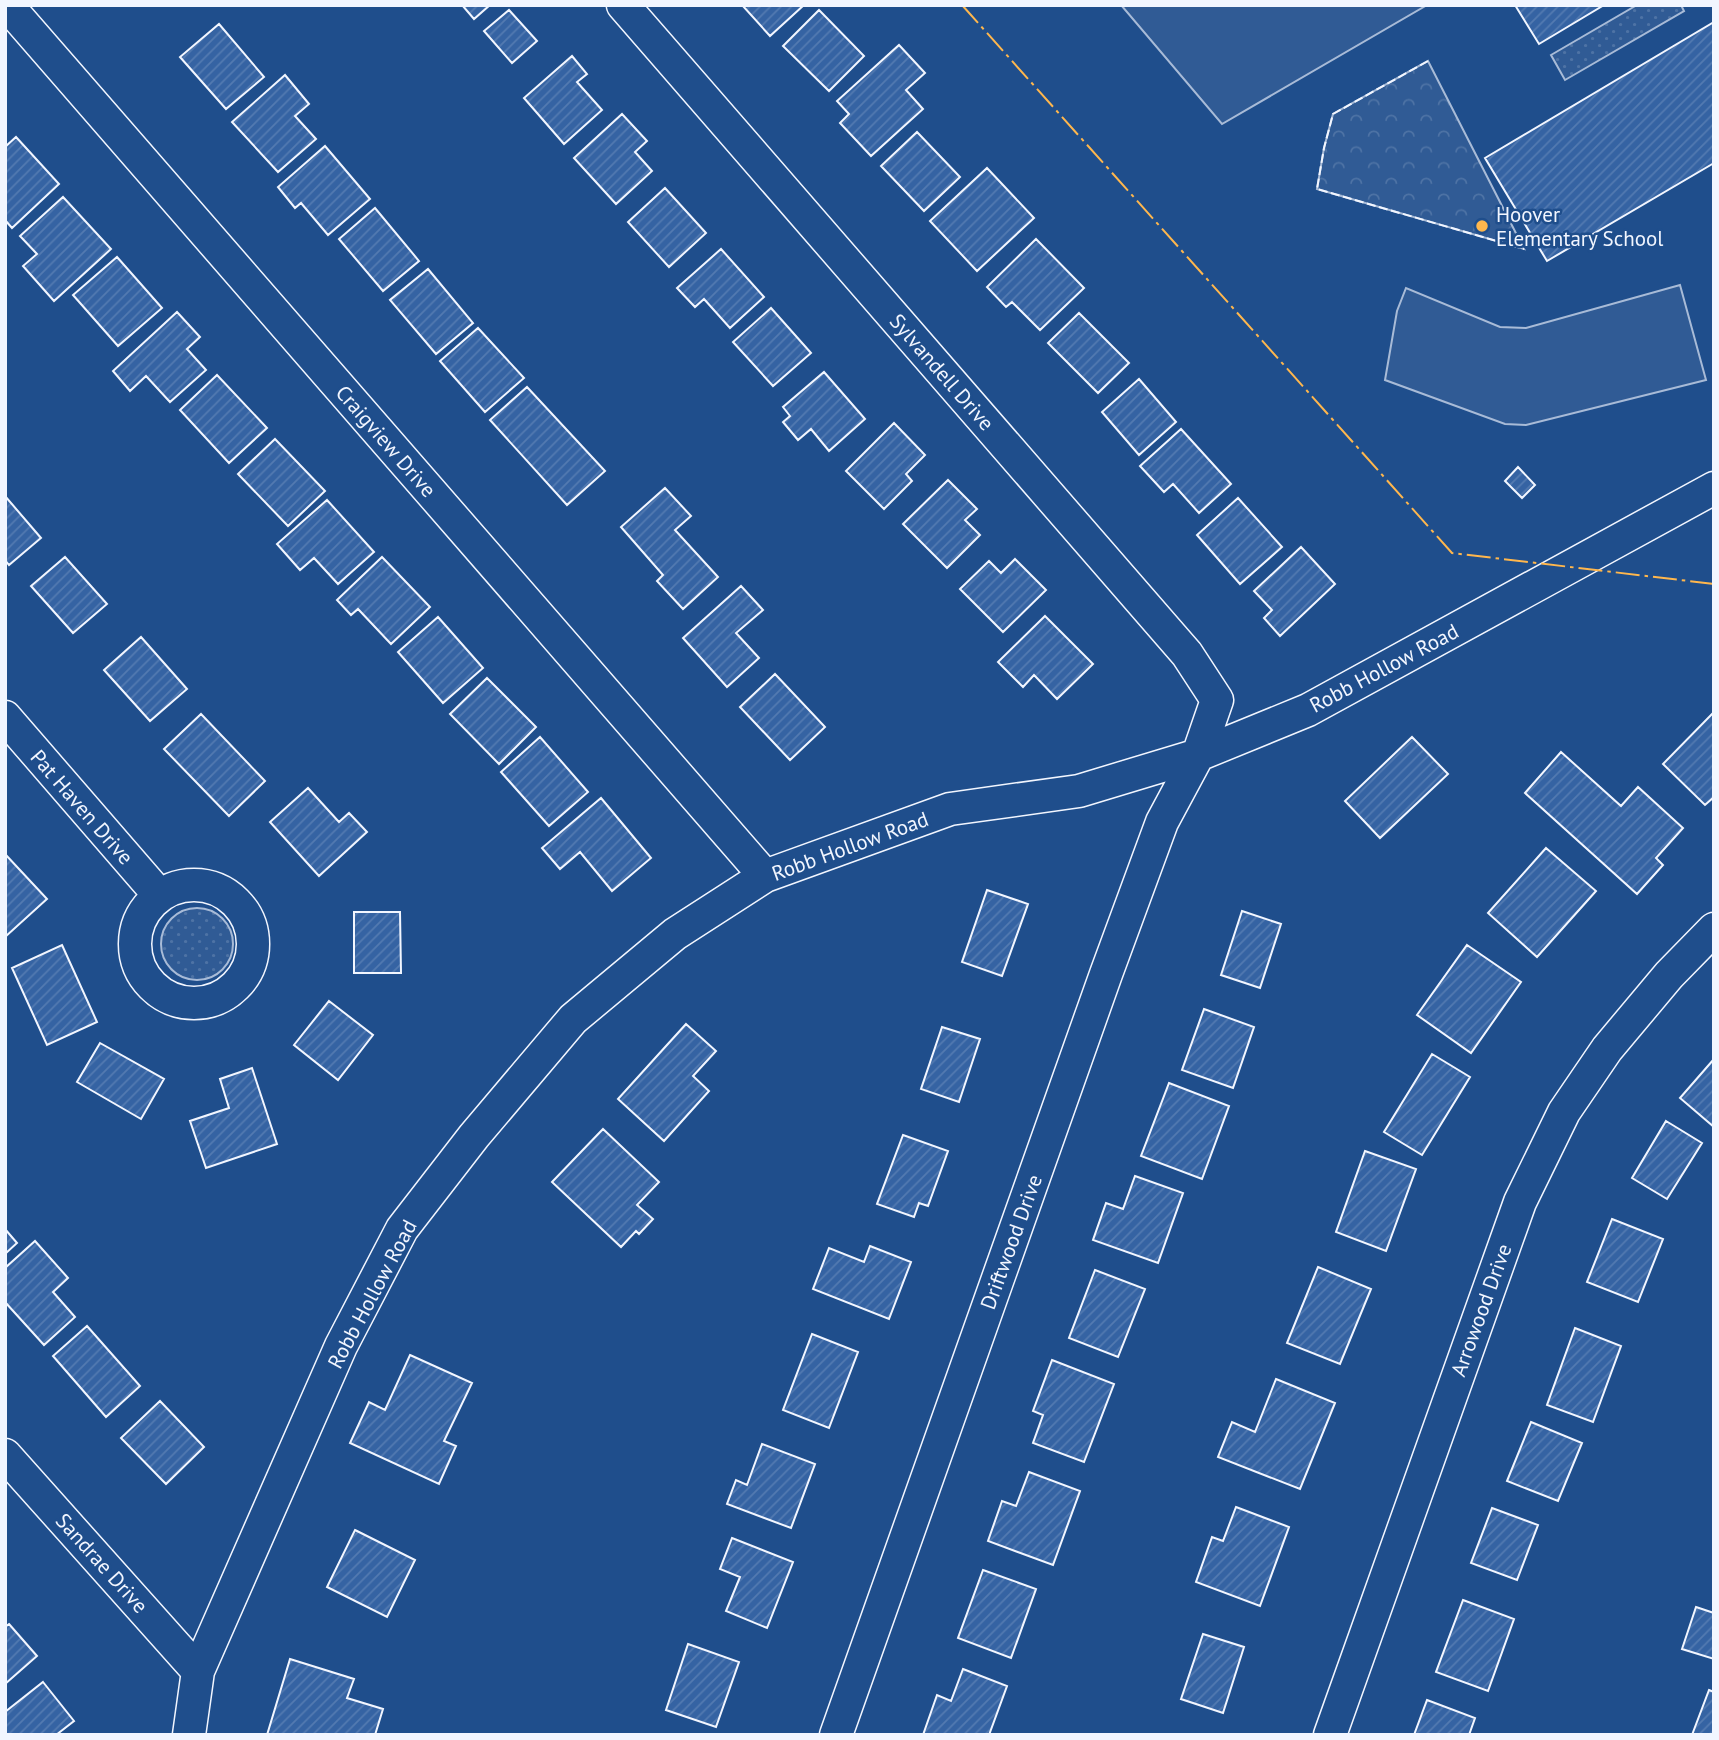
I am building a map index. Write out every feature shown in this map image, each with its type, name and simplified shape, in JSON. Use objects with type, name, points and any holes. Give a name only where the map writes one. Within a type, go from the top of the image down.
[{"type":"street","name":"Craigview Drive","points":[[7,5],[765,876]]},
{"type":"street","name":"Sylvandell Drive","points":[[623,5],[1187,654],[1217,700],[1198,755]]},
{"type":"street","name":"Robb Hollow Road","points":[[189,1735],[198,1671],[341,1346],[402,1229],[474,1136],[573,1019],[675,934],[765,876],[950,809],[1079,791],[1198,755],[1308,710],[1714,488]]},
{"type":"street","name":"Pat Haven Drive","points":[[5,718],[160,896]]},
{"type":"street","name":"Driftwood Drive","points":[[836,1735],[1162,822],[1198,755]]},
{"type":"street","name":"Arrowood Drive","points":[[1330,1735],[1520,1202],[1564,1112],[1607,1049],[1669,975],[1714,929]]},
{"type":"street","name":"Sandrae Drive","points":[[5,1455],[198,1671]]},
{"type":"green space","points":[[1637,5],[1681,5],[1684,11],[1565,80],[1551,55]]},
{"type":"green space","points":[[1428,61],[1524,249],[1317,189],[1333,114]]},
{"type":"green space","points":[[197,908],[211,911],[223,918],[230,930],[233,944],[230,958],[223,970],[211,977],[197,980],[183,977],[171,970],[164,958],[161,944],[164,930],[171,918],[183,911]]},
{"type":"shaded area","points":[[1121,5],[1427,5],[1222,124]]},
{"type":"shaded area","points":[[1680,285],[1706,380],[1526,425],[1505,424],[1385,380],[1397,311],[1406,288],[1500,327],[1526,328]]},
{"type":"building","points":[[462,5],[490,5],[474,19]]},
{"type":"building","points":[[742,5],[804,5],[770,36]]},
{"type":"building","points":[[1515,5],[1604,5],[1539,44]]},
{"type":"building","points":[[509,10],[537,41],[512,63],[484,31]]},
{"type":"building","points":[[819,10],[864,56],[829,91],[783,46]]},
{"type":"building","points":[[1714,22],[1714,163],[1547,261],[1485,158]]},
{"type":"building","points":[[219,24],[264,77],[226,109],[180,57]]},
{"type":"building","points":[[899,45],[925,73],[906,90],[923,109],[871,156],[840,123],[849,114],[837,101]]},
{"type":"building","points":[[572,56],[587,74],[577,82],[602,110],[564,144],[524,98]]},
{"type":"building","points":[[285,75],[309,104],[295,116],[316,139],[278,172],[232,122]]},
{"type":"building","points":[[622,114],[647,141],[635,152],[652,171],[616,204],[574,158]]},
{"type":"building","points":[[917,132],[960,177],[924,211],[881,166]]},
{"type":"building","points":[[16,137],[59,184],[12,228],[5,220],[5,147]]},
{"type":"building","points":[[325,146],[370,199],[328,235],[301,203],[295,208],[278,187]]},
{"type":"building","points":[[987,168],[1034,218],[977,271],[930,221]]},
{"type":"building","points":[[665,188],[706,233],[669,267],[628,222]]},
{"type":"building","points":[[63,197],[111,249],[54,301],[23,266],[37,254],[20,236]]},
{"type":"building","points":[[375,208],[419,261],[383,291],[339,239]]},
{"type":"building","points":[[1036,239],[1084,288],[1040,330],[1012,302],[1006,307],[987,287]]},
{"type":"building","points":[[721,249],[764,297],[730,328],[704,299],[695,307],[677,288]]},
{"type":"building","points":[[117,257],[162,308],[118,346],[73,295]]},
{"type":"building","points":[[428,269],[473,323],[436,354],[390,300]]},
{"type":"building","points":[[771,308],[811,353],[773,386],[733,342]]},
{"type":"building","points":[[177,312],[200,337],[187,349],[206,370],[170,402],[146,376],[130,391],[113,371]]},
{"type":"building","points":[[1079,313],[1129,363],[1098,393],[1048,343]]},
{"type":"building","points":[[478,328],[524,378],[485,412],[440,361]]},
{"type":"building","points":[[824,372],[865,419],[829,451],[811,429],[798,440],[783,422],[790,416],[783,407]]},
{"type":"building","points":[[217,375],[267,428],[229,463],[180,410]]},
{"type":"building","points":[[1139,379],[1176,422],[1139,455],[1102,412]]},
{"type":"building","points":[[527,387],[605,471],[567,505],[490,420]]},
{"type":"building","points":[[894,423],[925,455],[906,474],[912,481],[884,509],[846,471]]},
{"type":"building","points":[[1181,429],[1231,484],[1199,513],[1173,484],[1164,492],[1140,466]]},
{"type":"building","points":[[275,439],[325,491],[288,526],[238,474]]},
{"type":"building","points":[[1518,467],[1535,485],[1522,498],[1505,481]]},
{"type":"building","points":[[948,480],[977,509],[965,520],[980,535],[947,568],[903,524]]},
{"type":"building","points":[[665,488],[691,516],[675,530],[718,577],[683,609],[657,581],[663,575],[621,527]]},
{"type":"building","points":[[5,496],[41,538],[9,565],[5,560]]},
{"type":"building","points":[[1238,498],[1282,547],[1240,584],[1197,535]]},
{"type":"building","points":[[327,500],[374,552],[338,584],[314,558],[300,570],[277,544]]},
{"type":"building","points":[[1301,547],[1335,584],[1280,636],[1264,618],[1272,610],[1254,591]]},
{"type":"building","points":[[65,557],[107,604],[73,633],[31,586]]},
{"type":"building","points":[[382,557],[430,607],[391,644],[358,609],[351,615],[337,600]]},
{"type":"building","points":[[1015,559],[1046,590],[1003,632],[960,589],[989,561],[1001,573]]},
{"type":"building","points":[[741,586],[763,610],[736,633],[759,658],[727,687],[683,638]]},
{"type":"building","points":[[1045,616],[1093,664],[1057,699],[1034,675],[1023,687],[998,662]]},
{"type":"building","points":[[438,617],[483,668],[443,703],[398,652]]},
{"type":"building","points":[[141,637],[187,689],[150,721],[104,670]]},
{"type":"building","points":[[775,674],[825,727],[790,760],[740,707]]},
{"type":"building","points":[[487,678],[536,727],[499,764],[450,714]]},
{"type":"building","points":[[1714,712],[1714,797],[1705,805],[1663,764]]},
{"type":"building","points":[[201,714],[265,781],[229,816],[164,749]]},
{"type":"building","points":[[540,737],[588,792],[549,826],[501,772]]},
{"type":"building","points":[[1412,737],[1448,774],[1380,838],[1345,801]]},
{"type":"building","points":[[1561,752],[1621,806],[1638,787],[1683,828],[1656,858],[1663,865],[1637,894],[1525,793]]},
{"type":"building","points":[[308,788],[339,822],[349,813],[367,832],[319,876],[270,822]]},
{"type":"building","points":[[601,798],[651,858],[612,891],[580,852],[560,869],[542,848]]},
{"type":"building","points":[[1546,848],[1596,891],[1537,957],[1488,913]]},
{"type":"building","points":[[5,854],[47,899],[5,937]]},
{"type":"building","points":[[987,890],[1028,904],[1002,976],[962,962]]},
{"type":"building","points":[[1242,911],[1281,924],[1260,988],[1221,975]]},
{"type":"building","points":[[354,912],[400,912],[401,973],[354,973]]},
{"type":"building","points":[[62,945],[97,1022],[47,1045],[12,968]]},
{"type":"building","points":[[1467,945],[1521,982],[1471,1053],[1417,1015]]},
{"type":"building","points":[[329,1001],[373,1035],[338,1080],[294,1045]]},
{"type":"building","points":[[1204,1009],[1254,1027],[1233,1088],[1182,1070]]},
{"type":"building","points":[[686,1024],[716,1051],[693,1076],[709,1091],[664,1141],[618,1099]]},
{"type":"building","points":[[942,1027],[980,1039],[959,1102],[921,1089]]},
{"type":"building","points":[[100,1043],[164,1079],[141,1119],[77,1082]]},
{"type":"building","points":[[1432,1054],[1470,1077],[1422,1155],[1384,1132]]},
{"type":"building","points":[[1714,1059],[1714,1127],[1680,1098]]},
{"type":"building","points":[[252,1068],[277,1144],[206,1168],[190,1121],[229,1108],[220,1079]]},
{"type":"building","points":[[1169,1083],[1229,1106],[1202,1179],[1141,1156]]},
{"type":"building","points":[[1666,1121],[1702,1143],[1667,1199],[1632,1178]]},
{"type":"building","points":[[603,1129],[659,1182],[637,1205],[653,1219],[639,1234],[636,1231],[621,1247],[552,1182]]},
{"type":"building","points":[[903,1135],[948,1151],[928,1206],[919,1203],[914,1217],[877,1204]]},
{"type":"building","points":[[1365,1151],[1416,1169],[1386,1251],[1336,1232]]},
{"type":"building","points":[[1135,1176],[1183,1193],[1158,1263],[1093,1240],[1106,1203],[1123,1209]]},
{"type":"building","points":[[1612,1219],[1663,1239],[1638,1302],[1587,1282]]},
{"type":"building","points":[[5,1229],[17,1243],[5,1254]]},
{"type":"building","points":[[35,1241],[68,1278],[53,1292],[75,1317],[44,1345],[5,1302],[5,1268]]},
{"type":"building","points":[[870,1246],[911,1262],[889,1319],[813,1289],[829,1248],[864,1262]]},
{"type":"building","points":[[1318,1267],[1371,1289],[1340,1364],[1287,1343]]},
{"type":"building","points":[[1095,1270],[1145,1289],[1118,1357],[1069,1338]]},
{"type":"building","points":[[87,1326],[140,1386],[106,1417],[53,1356]]},
{"type":"building","points":[[1575,1328],[1621,1346],[1593,1422],[1547,1405]]},
{"type":"building","points":[[812,1334],[858,1352],[829,1428],[783,1410]]},
{"type":"building","points":[[410,1355],[472,1383],[444,1441],[456,1446],[439,1484],[350,1443],[369,1402],[385,1410]]},
{"type":"building","points":[[1052,1360],[1114,1384],[1084,1462],[1033,1443],[1043,1415],[1033,1411]]},
{"type":"building","points":[[1276,1379],[1335,1403],[1300,1489],[1218,1457],[1232,1422],[1255,1432]]},
{"type":"building","points":[[160,1401],[204,1447],[166,1484],[121,1438]]},
{"type":"building","points":[[1531,1422],[1582,1443],[1558,1501],[1507,1481]]},
{"type":"building","points":[[762,1444],[815,1464],[791,1528],[727,1504],[736,1480],[747,1485]]},
{"type":"building","points":[[1029,1472],[1080,1491],[1053,1565],[988,1541],[1002,1501],[1016,1506]]},
{"type":"building","points":[[1236,1507],[1289,1527],[1260,1606],[1196,1582],[1212,1537],[1223,1541]]},
{"type":"building","points":[[1492,1508],[1538,1525],[1517,1580],[1471,1563]]},
{"type":"building","points":[[355,1530],[415,1560],[387,1617],[327,1587]]},
{"type":"building","points":[[732,1538],[793,1562],[767,1628],[726,1611],[740,1577],[720,1569]]},
{"type":"building","points":[[983,1570],[1036,1589],[1011,1658],[958,1638]]},
{"type":"building","points":[[1463,1600],[1514,1619],[1488,1691],[1436,1672]]},
{"type":"building","points":[[1696,1607],[1714,1613],[1714,1659],[1682,1649]]},
{"type":"building","points":[[9,1624],[37,1656],[5,1684],[5,1627]]},
{"type":"building","points":[[1203,1634],[1244,1647],[1223,1713],[1181,1699]]},
{"type":"building","points":[[688,1644],[739,1662],[716,1727],[666,1710]]},
{"type":"building","points":[[290,1659],[354,1679],[347,1698],[383,1709],[375,1735],[267,1735]]},
{"type":"building","points":[[963,1669],[1007,1686],[989,1735],[923,1735],[937,1695],[951,1701]]},
{"type":"building","points":[[43,1682],[74,1721],[56,1735],[5,1735],[5,1712]]},
{"type":"building","points":[[1709,1690],[1714,1692],[1714,1735],[1692,1735]]},
{"type":"building","points":[[1427,1700],[1475,1718],[1469,1735],[1414,1735]]},
{"type":"fence","points":[[1428,61],[1333,114],[1317,189],[1524,249]]},
{"type":"power","points":[[962,5],[1452,553],[1714,584]]},
{"type":"place","name":"Hoover Elementary School","points":[[1482,226]]}]
